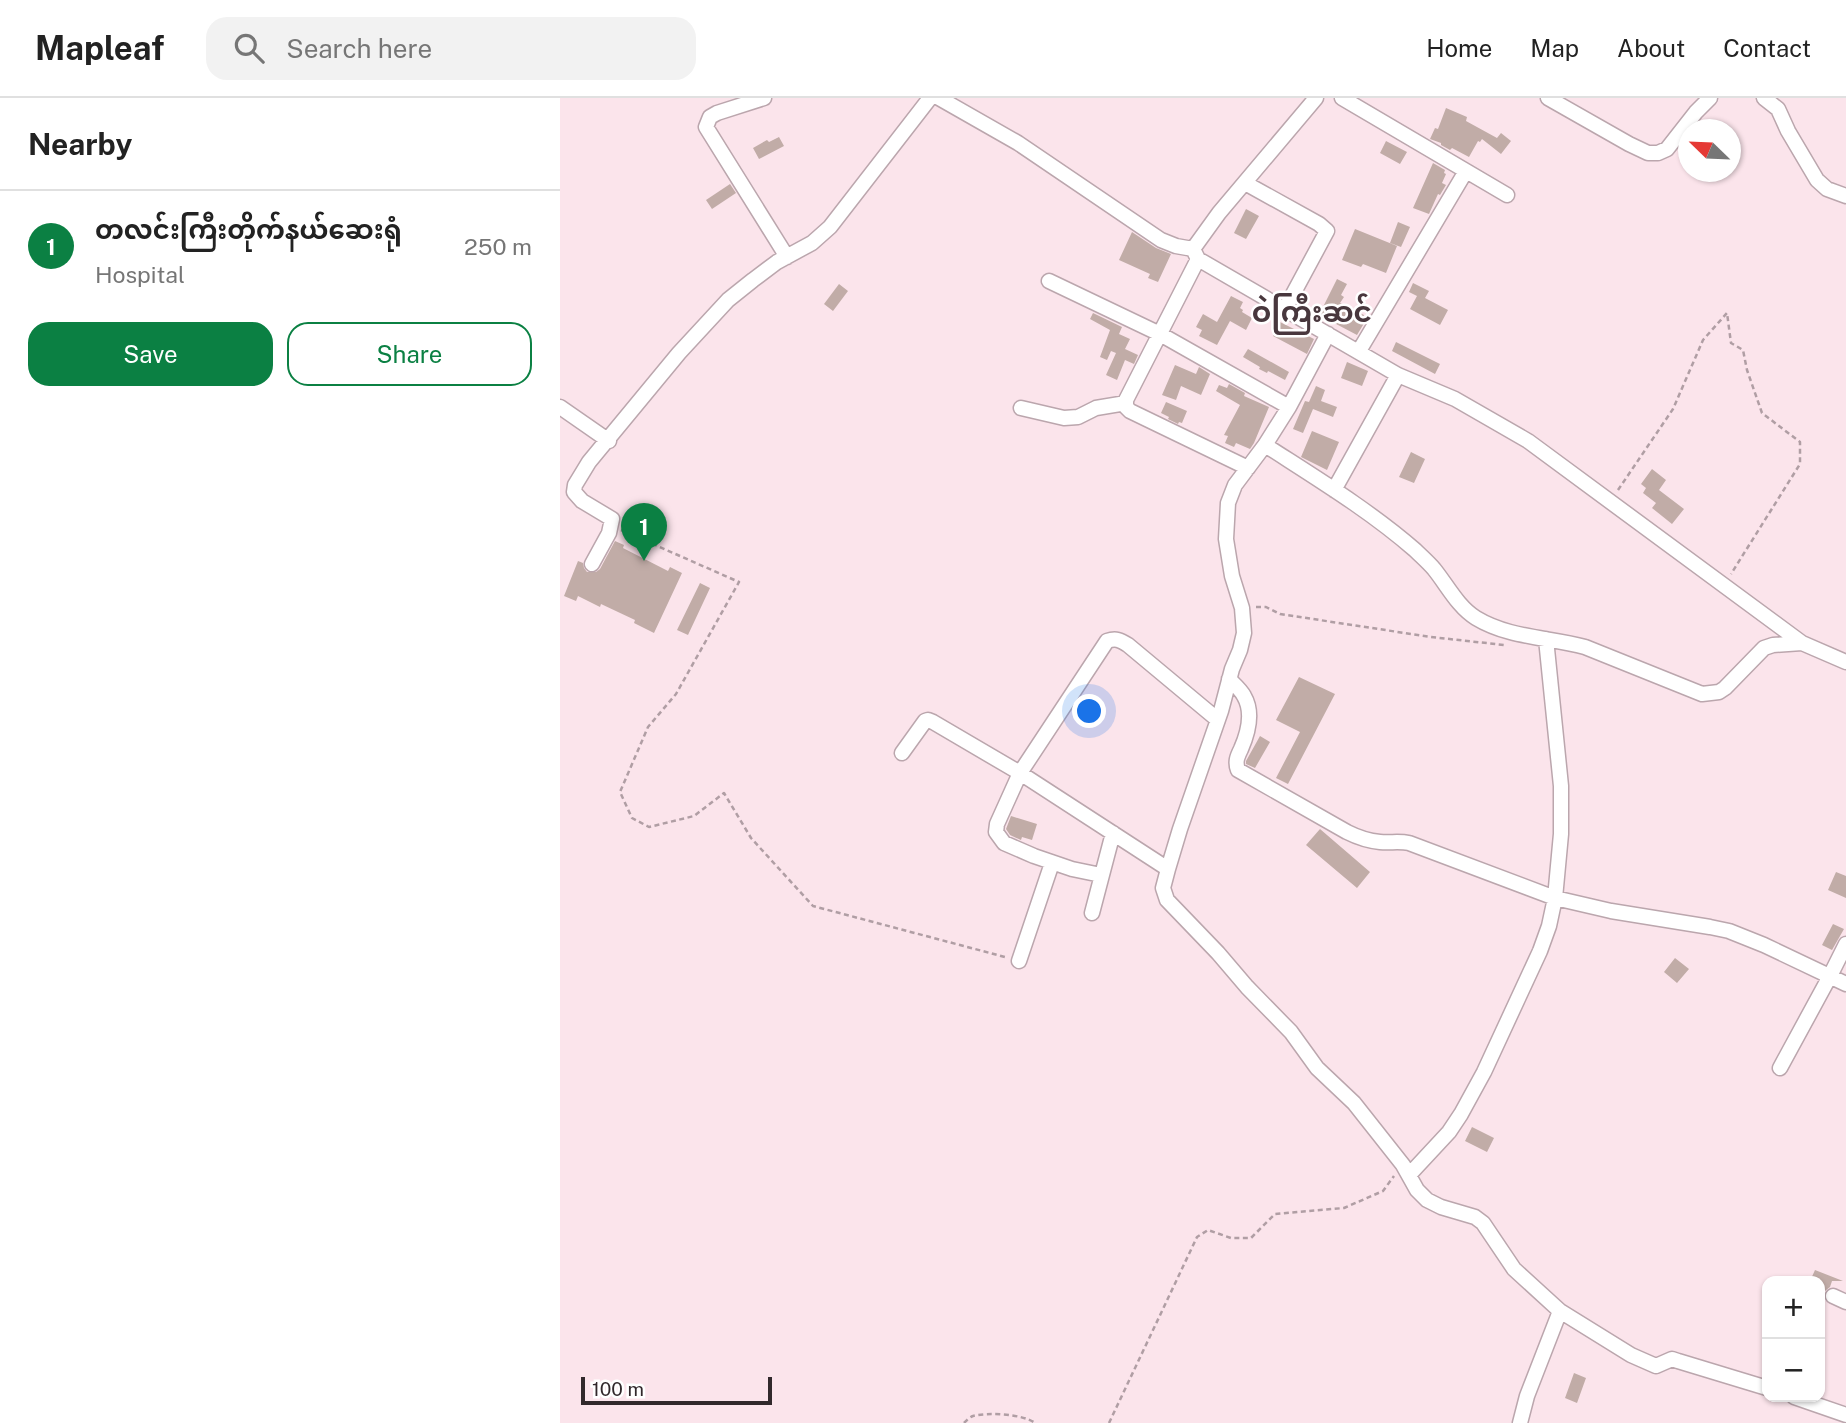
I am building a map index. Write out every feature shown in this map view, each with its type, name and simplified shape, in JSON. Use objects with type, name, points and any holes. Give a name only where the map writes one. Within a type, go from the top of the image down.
[{"type":"street","points":[[764,98],[717,113],[710,117],[706,127],[787,257]]},
{"type":"street","points":[[592,564],[612,526],[612,519],[582,501],[574,492],[575,485],[589,462],[679,353],[728,300],[777,262],[813,243],[830,227],[930,98]]},
{"type":"street","points":[[939,98],[1018,143],[1161,240],[1196,254],[1398,375],[1455,399],[1528,441],[1801,643],[1846,662]]},
{"type":"street","points":[[1248,468],[1130,411],[1126,403],[1196,254],[1219,213],[1316,98]]},
{"type":"street","points":[[1342,98],[1507,195]]},
{"type":"street","points":[[1548,98],[1648,153],[1667,149],[1710,98]]},
{"type":"street","points":[[1764,98],[1778,109],[1816,180],[1827,189],[1846,196]]},
{"type":"street","points":[[1359,351],[1466,171]]},
{"type":"street","points":[[1245,183],[1327,231],[1285,309]]},
{"type":"street","points":[[1049,281],[1160,334],[1289,407]]},
{"type":"street","points":[[1328,334],[1289,407],[1235,485],[1228,503],[1226,539],[1232,576],[1242,608],[1244,633],[1168,869],[1163,888],[1167,900],[1291,1032],[1317,1068],[1354,1103],[1427,1200],[1475,1217],[1483,1223],[1514,1269],[1560,1311],[1631,1355],[1656,1366],[1672,1359],[1678,1360],[1762,1386]]},
{"type":"street","points":[[1334,490],[1398,375]]},
{"type":"street","points":[[1021,408],[1064,418],[1079,417],[1096,408],[1126,403]]},
{"type":"street","points":[[560,407],[609,441]]},
{"type":"street","points":[[1265,445],[1398,536],[1432,567],[1474,617],[1493,626],[1525,637],[1585,647],[1702,694],[1719,692],[1726,688],[1764,648],[1801,643]]},
{"type":"street","points":[[1101,875],[1052,863],[1004,843],[996,832],[1020,773],[1107,641],[1114,638],[1128,645],[1218,720]]},
{"type":"street","points":[[1406,1170],[1449,1132],[1461,1114],[1484,1072],[1549,926],[1555,898],[1561,786],[1546,639]]},
{"type":"street","points":[[1229,679],[1245,696],[1248,712],[1249,725],[1237,757],[1238,770],[1347,832],[1381,842],[1409,843],[1555,898],[1611,912],[1729,931],[1765,944],[1846,984]]},
{"type":"street","points":[[902,753],[928,720],[1020,773],[1168,869]]},
{"type":"street","points":[[1092,913],[1113,833]]},
{"type":"street","points":[[1019,961],[1052,863]]},
{"type":"street","points":[[1780,1068],[1846,944]]},
{"type":"street","points":[[1520,1423],[1527,1396],[1560,1311]]},
{"type":"street","points":[[1808,1402],[1846,1415]]},
{"type":"path","points":[[1610,502],[1674,409],[1703,340],[1727,313],[1731,343],[1743,350],[1762,413],[1800,442],[1800,464],[1724,586]]},
{"type":"path","points":[[612,526],[739,582],[676,694],[648,727],[620,792],[632,818],[649,827],[694,816],[724,793],[751,838],[813,906],[1019,961]]},
{"type":"path","points":[[1242,608],[1266,607],[1280,614],[1510,646]]},
{"type":"path","points":[[1109,1423],[1197,1237],[1208,1230],[1231,1238],[1251,1238],[1275,1214],[1343,1208],[1383,1191],[1406,1170]]},
{"type":"path","points":[[964,1423],[971,1417],[1001,1415],[1028,1418],[1035,1423]]},
{"type":"building","points":[[1446,108],[1467,117],[1466,121],[1497,138],[1501,133],[1511,141],[1501,154],[1482,139],[1469,157],[1452,148],[1450,150],[1430,139],[1435,128],[1438,129]]},
{"type":"building","points":[[779,137],[784,146],[759,159],[753,148]]},
{"type":"building","points":[[1386,141],[1407,152],[1400,164],[1380,153]]},
{"type":"building","points":[[1433,163],[1445,170],[1442,183],[1446,185],[1440,195],[1438,194],[1429,214],[1413,208]]},
{"type":"building","points":[[730,184],[736,193],[712,209],[706,200]]},
{"type":"building","points":[[1246,209],[1259,216],[1246,239],[1234,233]]},
{"type":"building","points":[[1398,222],[1410,227],[1401,247],[1390,243]]},
{"type":"building","points":[[1355,229],[1397,246],[1386,273],[1363,264],[1361,267],[1342,260]]},
{"type":"building","points":[[1132,232],[1156,248],[1171,254],[1158,282],[1148,278],[1150,274],[1119,260]]},
{"type":"building","points":[[1337,279],[1347,284],[1340,303],[1364,315],[1366,320],[1357,335],[1319,315]]},
{"type":"building","points":[[1413,283],[1429,291],[1425,298],[1448,310],[1440,325],[1410,309],[1417,296],[1409,292]]},
{"type":"building","points":[[839,284],[848,291],[833,311],[824,304]]},
{"type":"building","points":[[1231,296],[1243,302],[1240,308],[1242,312],[1252,318],[1246,330],[1230,321],[1217,345],[1199,336],[1202,330],[1196,327],[1203,314],[1217,322]]},
{"type":"building","points":[[1093,313],[1122,327],[1119,334],[1130,339],[1125,349],[1138,355],[1134,364],[1125,360],[1117,380],[1106,375],[1116,353],[1111,351],[1107,360],[1100,357],[1110,330],[1090,319]]},
{"type":"building","points":[[1280,322],[1314,339],[1307,354],[1273,336]]},
{"type":"building","points":[[1396,342],[1440,364],[1435,374],[1392,351]]},
{"type":"building","points":[[1248,349],[1289,372],[1285,380],[1259,369],[1260,367],[1243,357]]},
{"type":"building","points":[[1347,362],[1368,371],[1362,386],[1341,378]]},
{"type":"building","points":[[1175,365],[1196,374],[1199,367],[1210,374],[1201,395],[1181,386],[1176,400],[1162,395]]},
{"type":"building","points":[[1229,384],[1245,393],[1244,396],[1269,407],[1250,449],[1236,443],[1234,447],[1225,443],[1228,436],[1224,435],[1240,405],[1216,391],[1219,385],[1227,388]]},
{"type":"building","points":[[1316,386],[1325,390],[1321,401],[1337,407],[1333,417],[1313,409],[1303,433],[1293,429],[1305,401],[1309,402]]},
{"type":"building","points":[[1166,402],[1187,411],[1182,423],[1178,424],[1161,413]]},
{"type":"building","points":[[1312,431],[1339,442],[1327,470],[1301,457]]},
{"type":"building","points":[[1411,452],[1425,459],[1414,483],[1399,477]]},
{"type":"building","points":[[1652,469],[1666,480],[1659,490],[1684,509],[1672,524],[1652,508],[1656,503],[1643,493],[1646,488],[1641,484]]},
{"type":"building","points":[[615,541],[624,545],[623,548],[668,571],[670,567],[682,573],[654,633],[634,623],[635,620],[601,604],[600,607],[578,596],[576,601],[564,596],[578,561],[583,563],[587,572],[596,572]]},
{"type":"building","points":[[700,583],[710,588],[688,635],[677,630]]},
{"type":"building","points":[[1299,677],[1335,694],[1288,784],[1276,778],[1300,732],[1276,720]]},
{"type":"building","points":[[1260,736],[1270,742],[1255,768],[1246,764],[1246,761]]},
{"type":"building","points":[[1011,816],[1037,824],[1032,840],[1022,837],[1021,840],[1010,835],[1006,829]]},
{"type":"building","points":[[1320,829],[1370,872],[1357,888],[1306,845]]},
{"type":"building","points":[[1836,872],[1846,876],[1846,898],[1828,890]]},
{"type":"building","points":[[1833,924],[1844,929],[1832,950],[1822,945]]},
{"type":"building","points":[[1675,958],[1689,969],[1677,983],[1664,972]]},
{"type":"building","points":[[1472,1127],[1494,1138],[1487,1152],[1465,1141]]},
{"type":"building","points":[[1815,1270],[1843,1281],[1832,1281],[1825,1291],[1825,1276],[1812,1276]]},
{"type":"building","points":[[1574,1373],[1586,1378],[1577,1403],[1565,1398]]},
{"type":"place","name":"တလင်းကြီးတိုက်နယ်ဆေးရုံ","points":[[644,561]]},
{"type":"district","name":"ဝဲကြီးဆင်","points":[[1312,311]]}]
